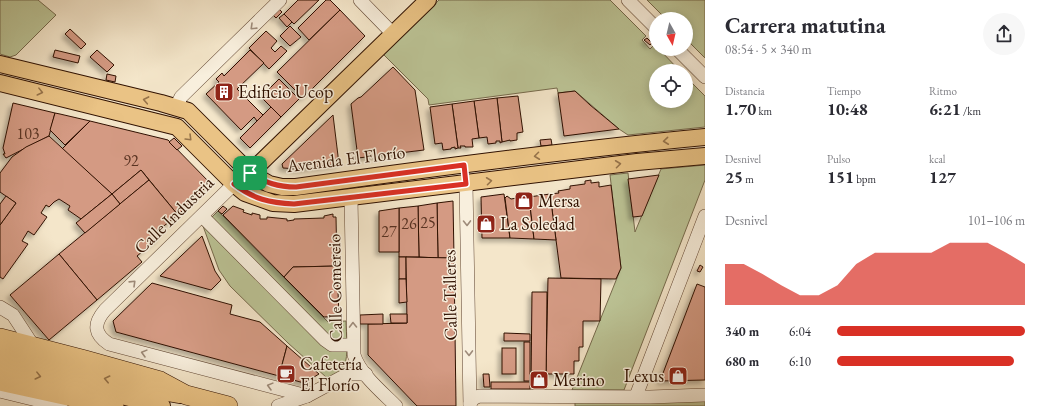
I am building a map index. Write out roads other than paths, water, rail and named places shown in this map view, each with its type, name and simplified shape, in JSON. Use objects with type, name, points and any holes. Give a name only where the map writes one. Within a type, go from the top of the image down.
[{"type":"highway","points":[[0,338],[160,381],[186,395],[228,406]]},
{"type":"highway","points":[[2,390],[114,406]]},
{"type":"main road","name":"Calle Industria","points":[[234,184],[250,173],[428,0]]},
{"type":"main road","name":"Avenida El Florío","points":[[3,65],[188,111],[250,173],[269,184],[282,187],[296,187],[635,144],[705,137]]},
{"type":"main road","points":[[1,86],[3,65]]},
{"type":"main road","name":"Avenida El Florío","points":[[1,86],[177,127],[234,184],[245,192],[273,203],[294,204],[351,198],[637,162],[705,156]]},
{"type":"main road","points":[[171,125],[176,107]]},
{"type":"main road","points":[[464,165],[466,184]]},
{"type":"main road","points":[[350,180],[351,198]]},
{"type":"main road","points":[[0,353],[157,391],[186,395]]},
{"type":"main road","points":[[0,366],[162,406]]},
{"type":"street","points":[[176,107],[181,97],[280,0]]},
{"type":"street","points":[[360,0],[393,34]]},
{"type":"street","points":[[628,0],[649,21]]},
{"type":"street","points":[[684,56],[705,77]]},
{"type":"street","name":"Calle Industria","points":[[234,184],[105,310],[99,317],[96,327],[100,337],[109,344],[308,396]]},
{"type":"street","name":"Calle Talleres","points":[[466,184],[470,405]]},
{"type":"street","name":"Calle Comercio","points":[[351,198],[354,355],[357,364],[396,406]]},
{"type":"street","points":[[202,216],[325,340],[332,345],[347,345]]},
{"type":"street","points":[[636,396],[705,216]]},
{"type":"street","points":[[0,307],[13,315],[34,347]]},
{"type":"street","points":[[278,406],[308,396],[348,374],[366,374]]},
{"type":"street","points":[[2,390],[60,406]]},
{"type":"street","points":[[470,405],[473,399],[478,396],[557,401],[636,396],[705,395]]},
{"type":"place","name":"Edificio Ucop","points":[[224,92]]},
{"type":"place","name":"Mersa","points":[[524,201]]},
{"type":"place","name":"La Soledad","points":[[486,224]]},
{"type":"place","name":"Cafetería El Florío","points":[[286,374]]},
{"type":"place","name":"Lexus","points":[[678,376]]},
{"type":"place","name":"Merino","points":[[539,380]]}]
